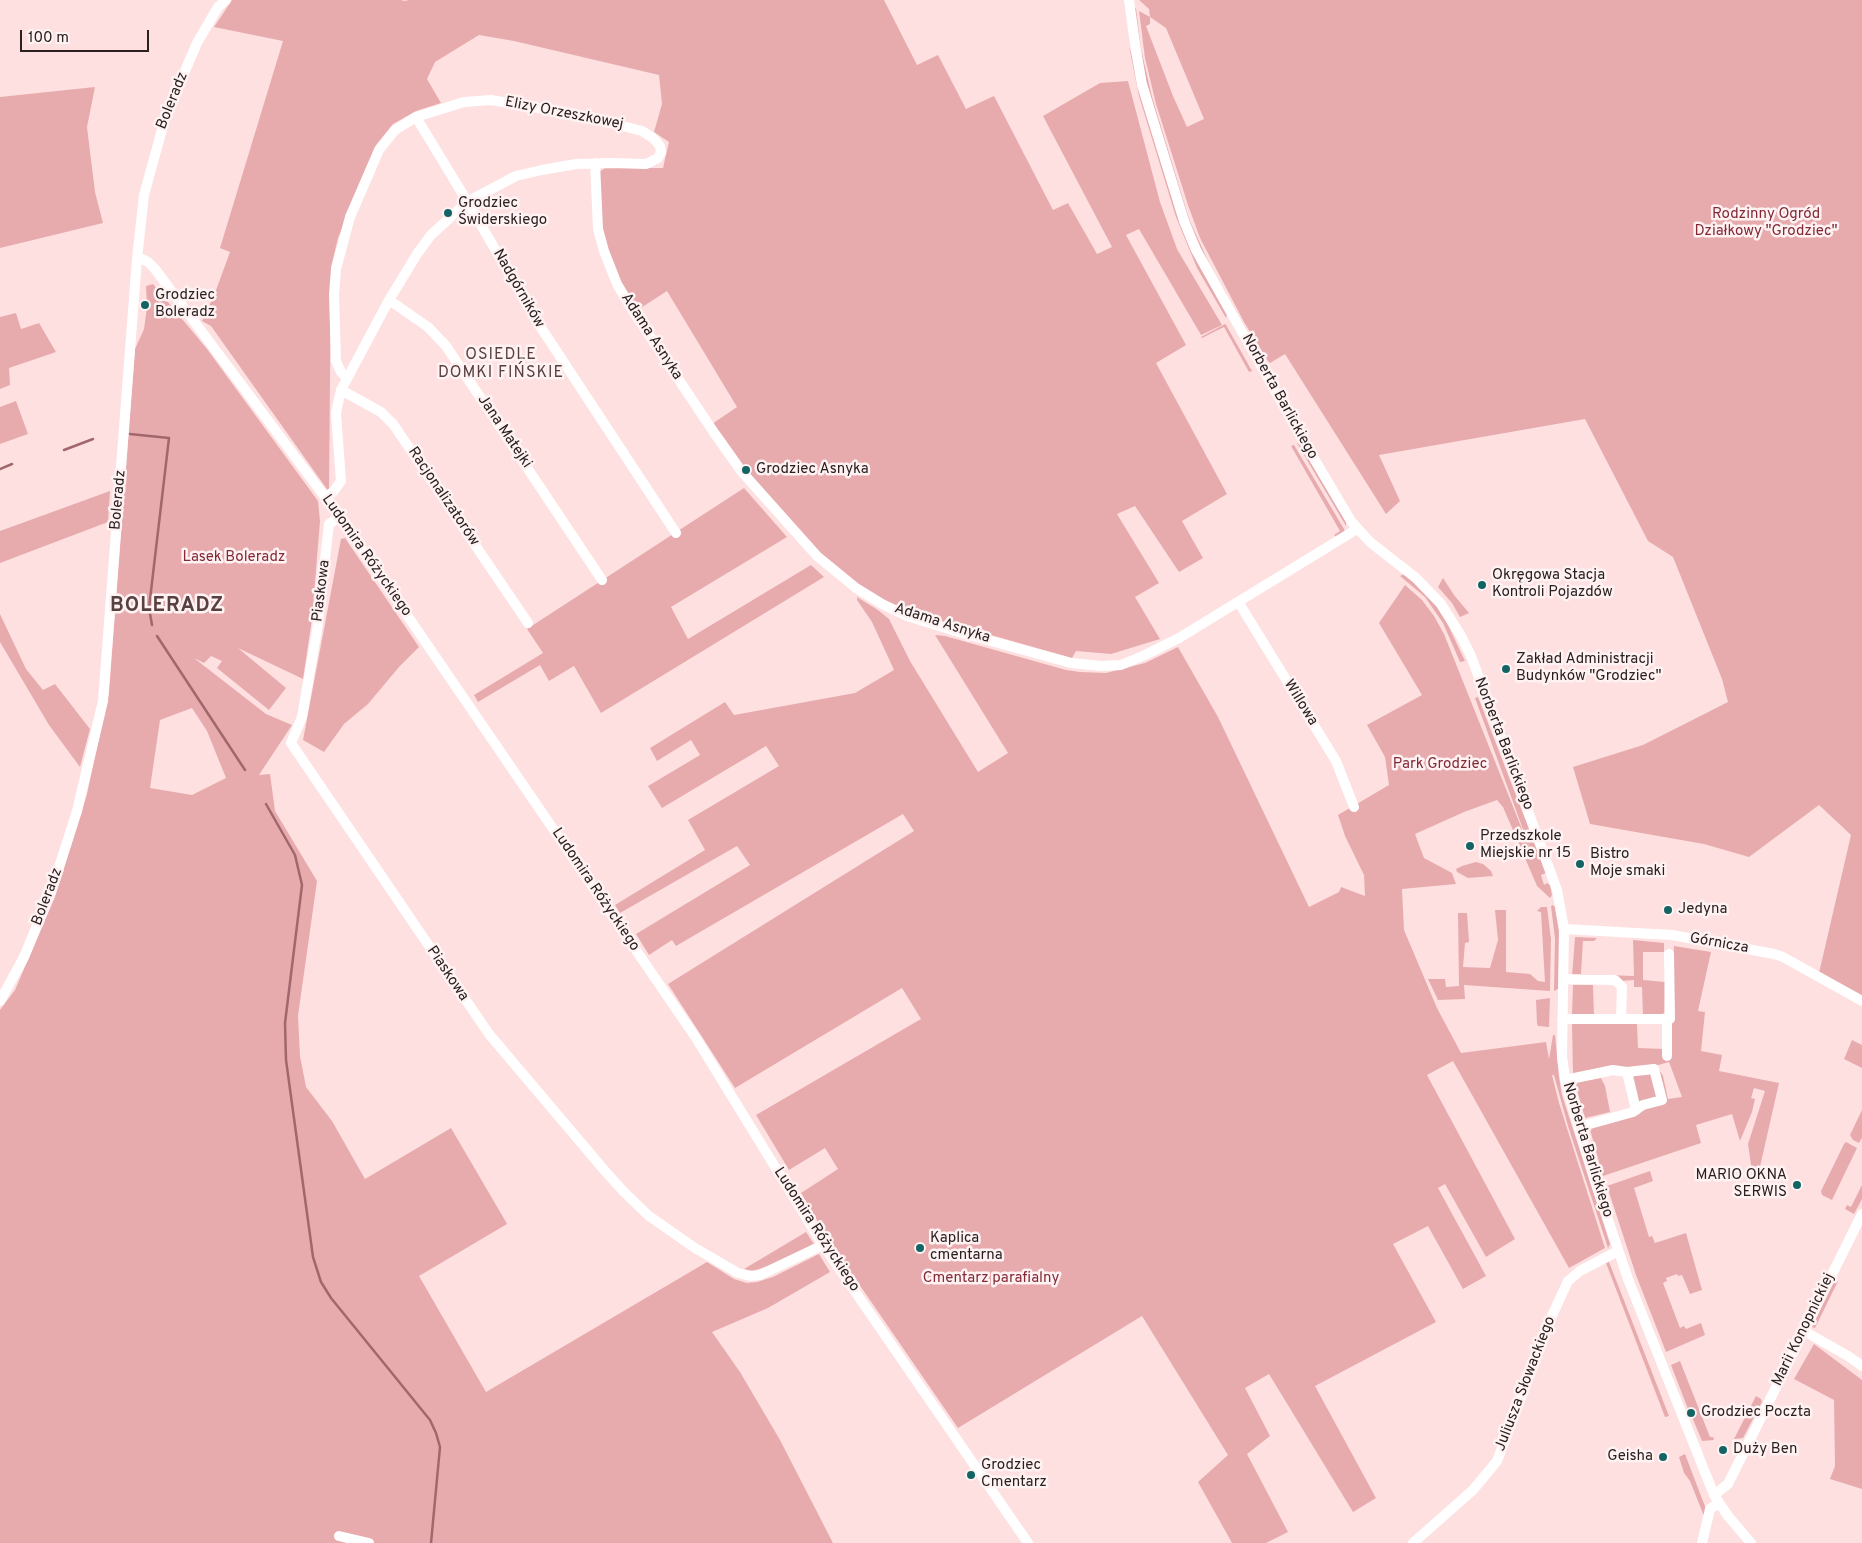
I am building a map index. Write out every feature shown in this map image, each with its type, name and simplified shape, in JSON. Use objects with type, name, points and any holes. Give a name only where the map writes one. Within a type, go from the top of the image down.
[{"type":"street","name":"Boleradz","points":[[0,1001],[24,956],[52,889],[77,812],[103,701],[137,259],[144,195],[162,127],[197,43],[218,7],[226,0]]},
{"type":"street","name":"Norberta Barlickiego","points":[[1129,0],[1142,86],[1181,212],[1196,250],[1302,440],[1357,529],[1370,542],[1427,588],[1441,604],[1471,656],[1557,890],[1564,929],[1562,1057],[1565,1080],[1618,1251],[1717,1499],[1751,1543]]},
{"type":"street","name":"Elizy Orzeszkowej","points":[[346,377],[341,372],[336,361],[334,296],[336,269],[350,217],[379,150],[395,130],[416,117],[464,102],[491,100],[575,114],[642,131],[653,138],[660,146],[661,152],[658,158],[646,164],[595,163]]},
{"type":"street","name":"Nadgórników","points":[[416,117],[468,202],[536,320],[676,533]]},
{"type":"street","name":"Adama Asnyka","points":[[595,163],[596,208],[602,244],[609,267],[633,311],[740,470],[817,556],[856,588],[907,616],[962,633],[1071,662],[1100,666],[1121,665],[1179,638],[1357,529]]},
{"type":"street","points":[[326,497],[334,491],[340,481],[336,413],[340,390],[389,300],[431,235],[468,202],[516,176],[576,164],[595,163]]},
{"type":"street","name":"Ludomira Różyckiego","points":[[137,259],[148,262],[155,269],[340,517],[696,1038],[823,1245],[1028,1543]]},
{"type":"street","name":"Jana Matejki","points":[[389,300],[428,327],[446,346],[602,580]]},
{"type":"street","name":"Racjonalizatorów","points":[[340,390],[381,412],[393,424],[528,623]]},
{"type":"street","name":"Piaskowa","points":[[340,517],[330,524],[318,630],[302,717],[290,743],[483,1026],[550,1108],[636,1204],[680,1239],[738,1273],[750,1276],[760,1275],[823,1245]]},
{"type":"street","name":"Willowa","points":[[1239,603],[1336,761],[1354,807]]},
{"type":"street","name":"Górnicza","points":[[1564,929],[1672,936],[1774,954],[1783,957],[1862,1001]]},
{"type":"street","points":[[1667,1056],[1668,1018],[1670,1018],[1669,954]]},
{"type":"street","points":[[1564,979],[1615,980],[1622,987],[1622,1019]]},
{"type":"street","points":[[1562,1019],[1668,1018]]},
{"type":"street","points":[[1565,1080],[1612,1070],[1627,1072],[1654,1069],[1662,1100],[1579,1127]]},
{"type":"street","points":[[1627,1072],[1636,1110]]},
{"type":"street","name":"Marii Konopnickiej","points":[[1702,1543],[1710,1509],[1728,1484],[1862,1214]]},
{"type":"street","name":"Juliusza Słowackiego","points":[[1413,1543],[1473,1490],[1497,1461],[1550,1320],[1568,1281],[1580,1271],[1618,1251]]},
{"type":"street","points":[[1804,1331],[1862,1366]]},
{"type":"street","points":[[339,1536],[369,1543]]},
{"type":"green space","points":[[232,0],[884,0],[917,65],[938,55],[966,109],[994,96],[1053,210],[1068,203],[1097,254],[1112,247],[1043,116],[1100,83],[1128,81],[1160,202],[1177,249],[1222,325],[1201,335],[1139,229],[1126,235],[1186,345],[1156,363],[1227,494],[1182,521],[1203,558],[1179,572],[1135,506],[1117,514],[1159,583],[1135,597],[1160,639],[1111,654],[1076,651],[1072,658],[910,612],[886,601],[857,583],[819,552],[764,492],[724,443],[712,424],[737,407],[667,291],[636,311],[617,278],[605,244],[599,208],[599,172],[605,168],[663,168],[669,142],[654,132],[662,104],[659,75],[514,41],[479,35],[435,62],[427,79],[441,103],[416,111],[393,124],[376,145],[338,238],[331,267],[329,492],[211,326],[202,321],[215,293],[230,252],[220,248],[283,41],[214,27]]},
{"type":"green space","name":"Rodzinny Ogród Działkowy \"Grodziec\"","points":[[1139,0],[1862,0],[1862,998],[1819,973],[1851,835],[1819,805],[1749,857],[1704,844],[1590,824],[1573,767],[1643,745],[1728,702],[1722,679],[1673,557],[1648,541],[1585,419],[1379,455],[1400,501],[1386,514],[1285,354],[1270,363],[1268,361],[1244,322],[1200,238],[1156,104],[1145,58],[1139,11],[1150,17],[1149,9]],"holes":[[[1150,17],[1166,28],[1204,119],[1187,127],[1146,26],[1150,24]]]},
{"type":"green space","points":[[1134,8],[1136,8],[1141,49],[1152,97],[1189,219],[1209,263],[1317,457],[1207,262],[1195,236],[1187,216],[1146,80]]},
{"type":"green space","points":[[1129,46],[1199,265],[1227,315],[1226,318],[1197,268],[1176,217],[1139,96]]},
{"type":"green space","points":[[95,87],[87,127],[95,192],[103,223],[0,248],[0,97]]},
{"type":"green space","name":"Lasek Boleradz","points":[[153,284],[207,349],[318,501],[320,521],[312,619],[303,679],[238,648],[286,688],[269,710],[217,668],[222,661],[211,656],[204,663],[194,658],[266,714],[292,725],[259,775],[270,774],[275,811],[317,881],[298,1016],[300,1056],[306,1087],[332,1121],[365,1179],[451,1128],[507,1224],[419,1276],[486,1392],[707,1262],[734,1279],[747,1283],[773,1277],[819,1254],[830,1272],[768,1308],[712,1332],[740,1372],[780,1440],[833,1543],[0,1543],[0,1010],[15,990],[55,897],[87,794],[109,692],[135,349],[144,329],[147,307],[146,286]],"holes":[[[192,708],[207,731],[226,778],[192,795],[150,788],[160,720]]]},
{"type":"green space","points":[[16,313],[21,329],[39,323],[56,352],[9,368],[10,385],[0,389],[0,317]]},
{"type":"green space","points":[[1225,324],[1252,371],[1249,372],[1224,327],[1201,337]]},
{"type":"green space","points":[[16,401],[28,434],[0,444],[0,407]]},
{"type":"green space","points":[[1299,442],[1346,522],[1346,526],[1297,443]]},
{"type":"green space","points":[[1294,445],[1345,531],[1336,537],[1334,535],[1340,531],[1291,446]]},
{"type":"green space","points":[[744,488],[787,537],[671,607],[688,639],[811,565],[824,577],[601,713],[574,666],[549,681],[540,665],[478,702],[474,695],[543,653],[527,629]]},
{"type":"green space","points":[[110,491],[108,522],[0,563],[0,531]]},
{"type":"green space","points":[[345,538],[419,647],[399,667],[368,704],[344,724],[324,752],[303,740],[341,539]]},
{"type":"green space","points":[[1404,574],[1432,599],[1447,623],[1465,661],[1460,662],[1443,623],[1425,597],[1400,576]]},
{"type":"green space","points":[[1443,578],[1469,613],[1460,617],[1452,603],[1438,587]]},
{"type":"green space","points":[[1405,585],[1422,600],[1444,634],[1532,854],[1475,698],[1478,697],[1546,873],[1541,875],[1544,885],[1547,883],[1550,885],[1552,895],[1550,898],[1537,886],[1503,807],[1497,800],[1464,812],[1415,834],[1424,858],[1452,873],[1456,884],[1402,889],[1404,930],[1437,1008],[1461,1053],[1546,1042],[1549,1059],[1553,1035],[1555,1035],[1562,1095],[1610,1244],[1608,1248],[1568,1126],[1554,1075],[1552,1075],[1559,1103],[1605,1248],[1569,1268],[1453,1061],[1427,1075],[1515,1239],[1486,1257],[1445,1184],[1438,1188],[1486,1276],[1463,1289],[1428,1226],[1393,1244],[1436,1322],[1315,1386],[1376,1498],[1353,1512],[1269,1374],[1245,1388],[1270,1436],[1247,1454],[1288,1532],[1266,1543],[1232,1543],[1198,1482],[1228,1455],[1142,1316],[958,1428],[830,1242],[801,1193],[838,1169],[825,1148],[789,1170],[756,1115],[921,1019],[902,988],[735,1088],[668,984],[914,831],[903,814],[676,946],[672,940],[649,955],[636,934],[750,865],[737,846],[620,913],[615,905],[705,850],[688,820],[779,766],[766,746],[662,808],[648,786],[700,755],[691,740],[657,761],[650,748],[725,702],[734,715],[855,693],[894,670],[872,622],[857,600],[857,597],[889,619],[910,661],[978,772],[1008,753],[935,635],[945,636],[1066,670],[1080,672],[1106,673],[1145,663],[1178,647],[1218,717],[1309,907],[1339,892],[1341,887],[1365,896],[1364,875],[1345,836],[1338,815],[1389,785],[1385,757],[1367,725],[1422,695],[1379,623]]},
{"type":"green space","points":[[0,614],[26,669],[43,690],[55,684],[90,729],[80,767],[49,725],[0,642]]},
{"type":"green space","points":[[1476,862],[1483,864],[1491,871],[1493,876],[1468,878],[1457,872],[1456,869]]},
{"type":"green space","points":[[1551,906],[1555,907],[1560,938],[1558,989],[1554,991],[1555,939]]},
{"type":"green space","points":[[1541,907],[1547,907],[1551,939],[1550,991],[1464,985],[1465,999],[1438,1000],[1428,979],[1445,979],[1446,987],[1459,986],[1458,913],[1467,913],[1469,942],[1465,943],[1463,967],[1490,968],[1498,940],[1495,910],[1506,910],[1506,972],[1530,974],[1538,981],[1545,982],[1541,912],[1537,911]]},
{"type":"green space","points":[[1575,937],[1597,938],[1594,941],[1583,941],[1581,974],[1634,976],[1633,940],[1664,943],[1664,952],[1643,952],[1643,980],[1665,982],[1664,1013],[1643,1016],[1642,987],[1634,987],[1634,980],[1621,981],[1572,977]]},
{"type":"green space","points":[[1674,946],[1711,952],[1698,1011],[1705,1012],[1701,1051],[1722,1055],[1719,1071],[1779,1083],[1757,1180],[1753,1179],[1748,1144],[1765,1091],[1754,1088],[1751,1098],[1755,1099],[1752,1112],[1740,1141],[1732,1114],[1696,1125],[1701,1143],[1603,1176],[1589,1126],[1664,1102],[1658,1068],[1663,1076],[1668,1099],[1682,1097],[1669,1062],[1655,1066],[1573,1075],[1572,1023],[1637,1024],[1638,1048],[1664,1049],[1671,1037]]},
{"type":"green space","points":[[1573,985],[1593,985],[1594,1016],[1572,1015]]},
{"type":"green space","points":[[1550,998],[1549,1027],[1538,1026],[1536,1000]]},
{"type":"green space","points":[[1852,1040],[1862,1045],[1862,1068],[1844,1059]]},
{"type":"green space","points":[[1653,1071],[1660,1099],[1638,1106],[1632,1074]]},
{"type":"green space","points":[[1601,1078],[1605,1086],[1610,1112],[1585,1118],[1575,1083]]},
{"type":"green space","points":[[1862,1110],[1862,1138],[1859,1143],[1853,1140],[1850,1135]]},
{"type":"green space","points":[[1846,1142],[1857,1148],[1832,1200],[1822,1195],[1821,1191]]},
{"type":"green space","points":[[1650,1171],[1653,1181],[1634,1188],[1649,1237],[1652,1236],[1655,1243],[1686,1233],[1702,1290],[1690,1294],[1682,1275],[1678,1276],[1677,1274],[1666,1278],[1667,1281],[1663,1283],[1680,1328],[1684,1326],[1686,1329],[1701,1323],[1705,1335],[1666,1352],[1636,1275],[1607,1186]]},
{"type":"green space","points":[[1862,1185],[1862,1199],[1854,1214],[1845,1209],[1847,1205],[1851,1207]]},
{"type":"green space","points":[[806,1232],[814,1244],[811,1247],[783,1261],[753,1271],[744,1269]]},
{"type":"green space","points":[[1609,1262],[1669,1416],[1665,1417],[1606,1263]]},
{"type":"green space","points":[[1834,1281],[1838,1281],[1815,1328],[1812,1327]]},
{"type":"green space","points":[[1814,1344],[1862,1380],[1862,1489],[1830,1479],[1835,1466],[1834,1400],[1794,1379]]},
{"type":"green space","points":[[1680,1361],[1710,1437],[1713,1437],[1714,1440],[1702,1441],[1692,1417],[1694,1416],[1691,1408],[1688,1409],[1671,1365]]},
{"type":"green space","points":[[1756,1396],[1762,1402],[1743,1438],[1734,1439]]},
{"type":"green space","points":[[1685,1454],[1706,1509],[1704,1516],[1690,1481],[1684,1473],[1679,1457]]},
{"type":"waterway","points":[[130,434],[169,438],[149,608],[152,625]]},
{"type":"waterway","points":[[64,450],[93,439]]},
{"type":"waterway","points":[[0,469],[12,464]]},
{"type":"waterway","points":[[157,636],[245,770]]},
{"type":"waterway","points":[[266,804],[295,855],[302,885],[285,1023],[286,1060],[313,1257],[321,1282],[331,1298],[430,1420],[436,1433],[440,1447],[431,1543]]},
{"type":"place","name":"Grodziec Świderskiego","points":[[448,213]]},
{"type":"place","name":"Grodziec Boleradz","points":[[145,305]]},
{"type":"place","name":"Grodziec Asnyka","points":[[746,470]]},
{"type":"place","name":"Okręgowa Stacja Kontroli Pojazdów","points":[[1482,585]]},
{"type":"place","name":"Zakład Administracji Budynków \"Grodziec\"","points":[[1506,669]]},
{"type":"place","name":"Przedszkole Miejskie nr 15","points":[[1470,846]]},
{"type":"place","name":"Bistro Moje smaki","points":[[1580,864]]},
{"type":"place","name":"Jedyna","points":[[1668,910]]},
{"type":"place","name":"MARIO OKNA SERWIS","points":[[1797,1185]]},
{"type":"place","name":"Kaplica cmentarna","points":[[920,1248]]},
{"type":"place","name":"Grodziec Poczta","points":[[1691,1413]]},
{"type":"place","name":"Duży Ben","points":[[1723,1450]]},
{"type":"place","name":"Geisha","points":[[1663,1457]]},
{"type":"place","name":"Grodziec Cmentarz","points":[[971,1475]]},
{"type":"district","name":"OSIEDLE DOMKI FIŃSKIE","points":[[501,365]]},
{"type":"district","name":"BOLERADZ","points":[[167,607]]},
{"type":"park label","name":"Park Grodziec","points":[[1440,765]]},
{"type":"park label","name":"Cmentarz parafialny","points":[[991,1279]]}]
